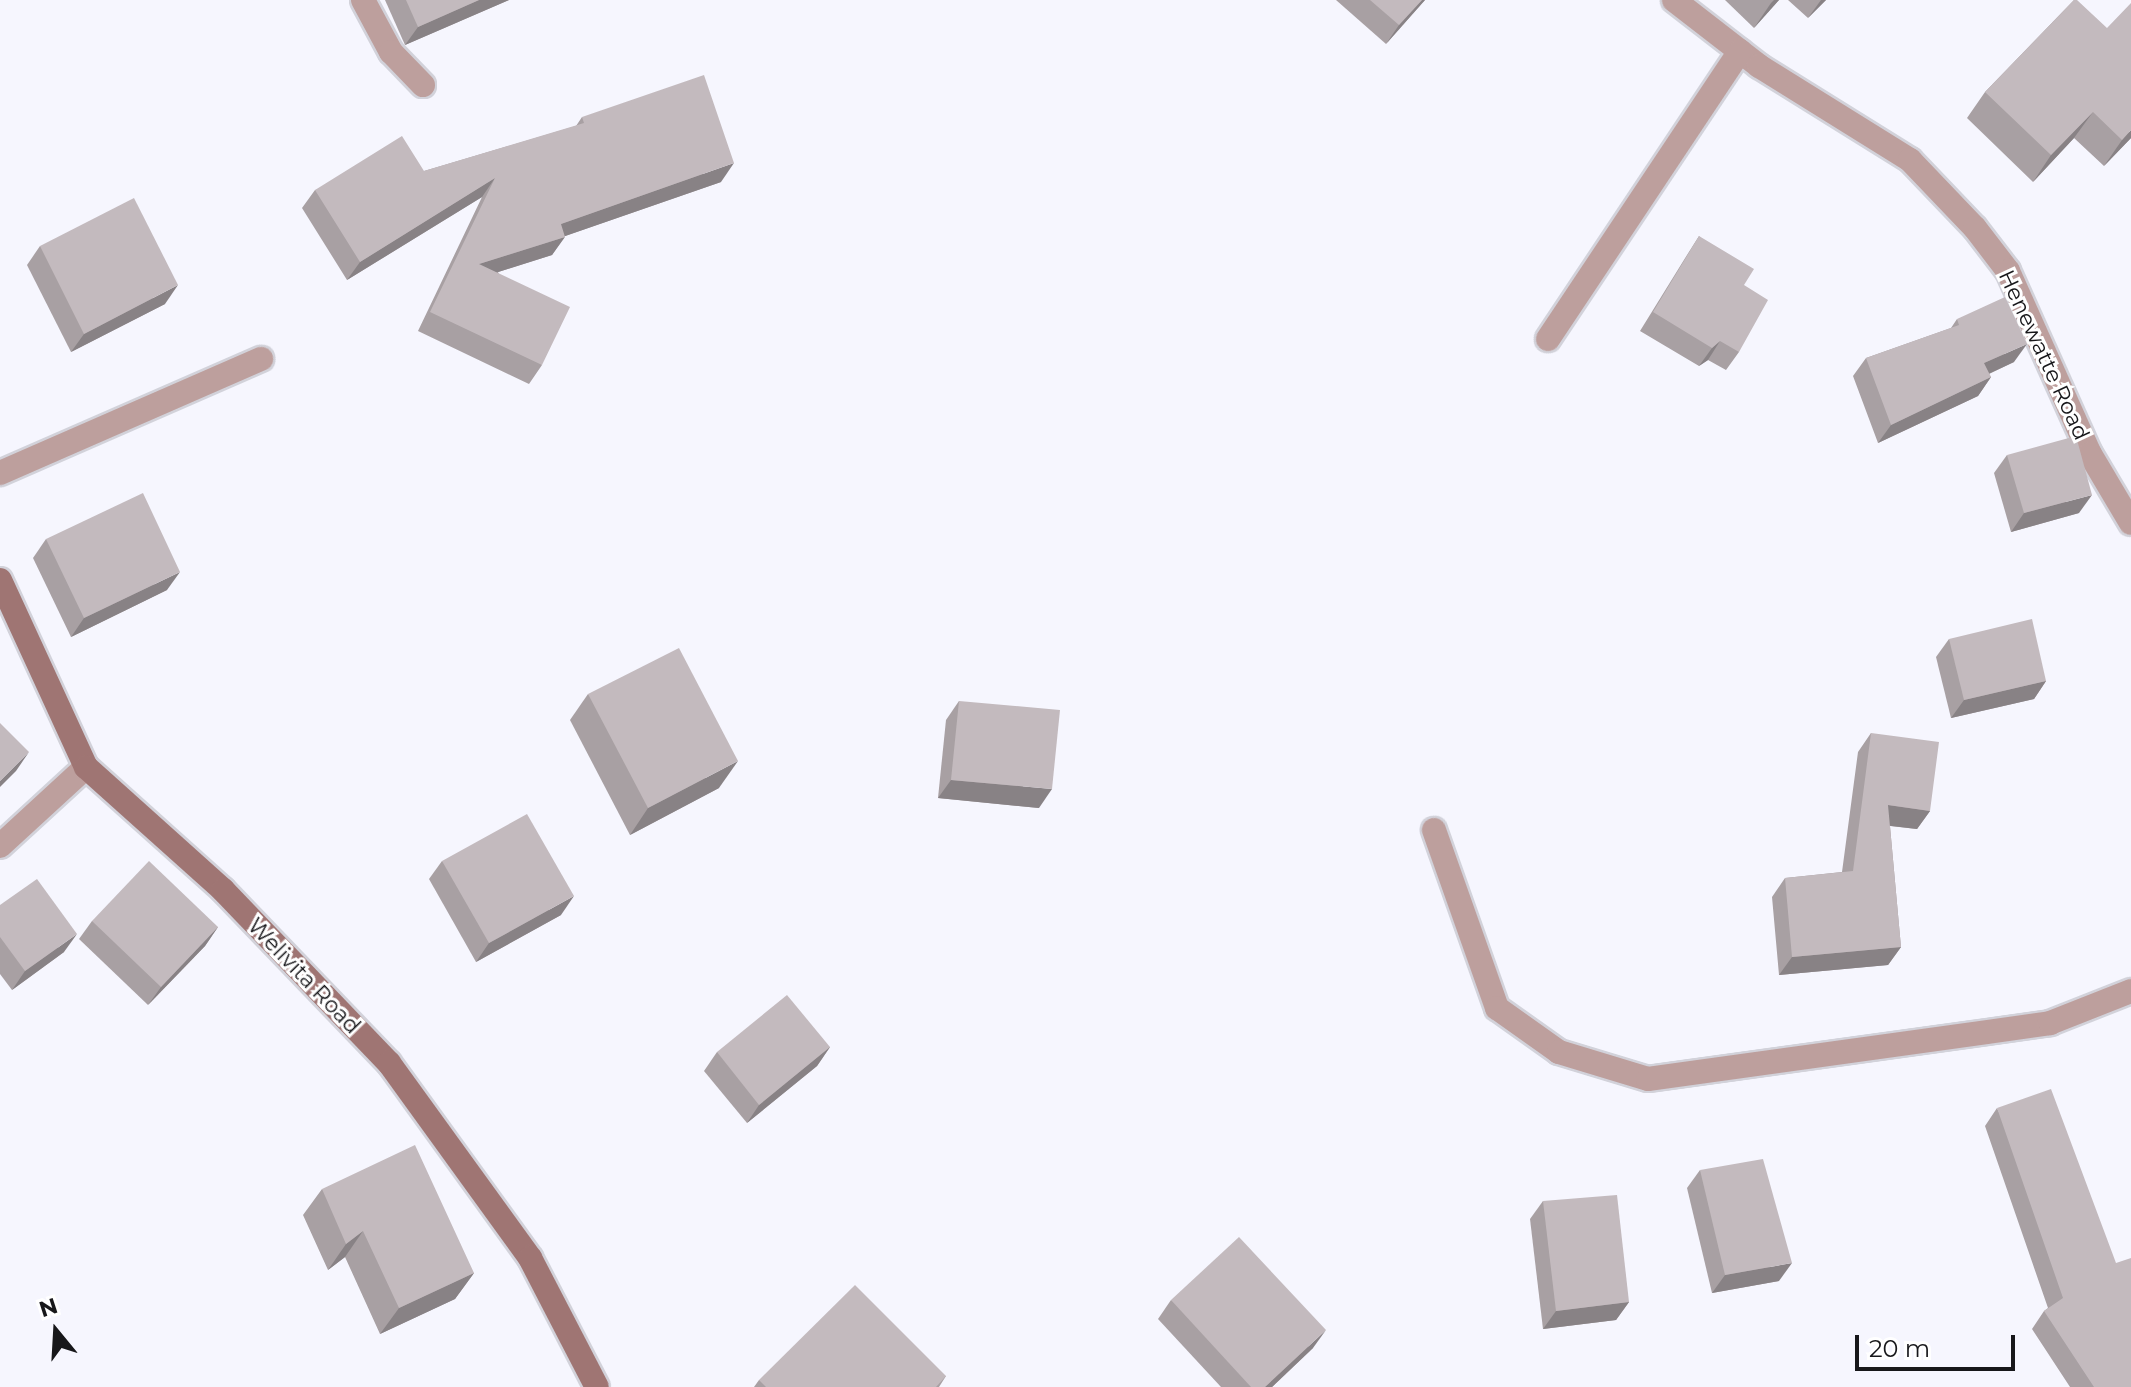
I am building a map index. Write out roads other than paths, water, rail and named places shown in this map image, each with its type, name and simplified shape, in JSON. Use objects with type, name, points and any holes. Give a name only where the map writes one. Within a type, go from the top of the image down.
[{"type":"street","points":[[363,0],[391,52],[423,85]]},
{"type":"street","name":"Henewatte Road","points":[[1674,0],[1740,51],[1910,160],[1975,228],[2008,271],[2090,454],[2131,523]]},
{"type":"street","points":[[1548,339],[1740,51]]},
{"type":"street","points":[[0,473],[261,359]]},
{"type":"street","name":"Welivita Road","points":[[0,580],[86,767],[223,890],[389,1063],[530,1258],[597,1387]]},
{"type":"street","points":[[0,846],[86,767]]},
{"type":"street","points":[[1434,830],[1497,1008],[1559,1052],[1648,1079],[2050,1023],[2131,991]]}]
